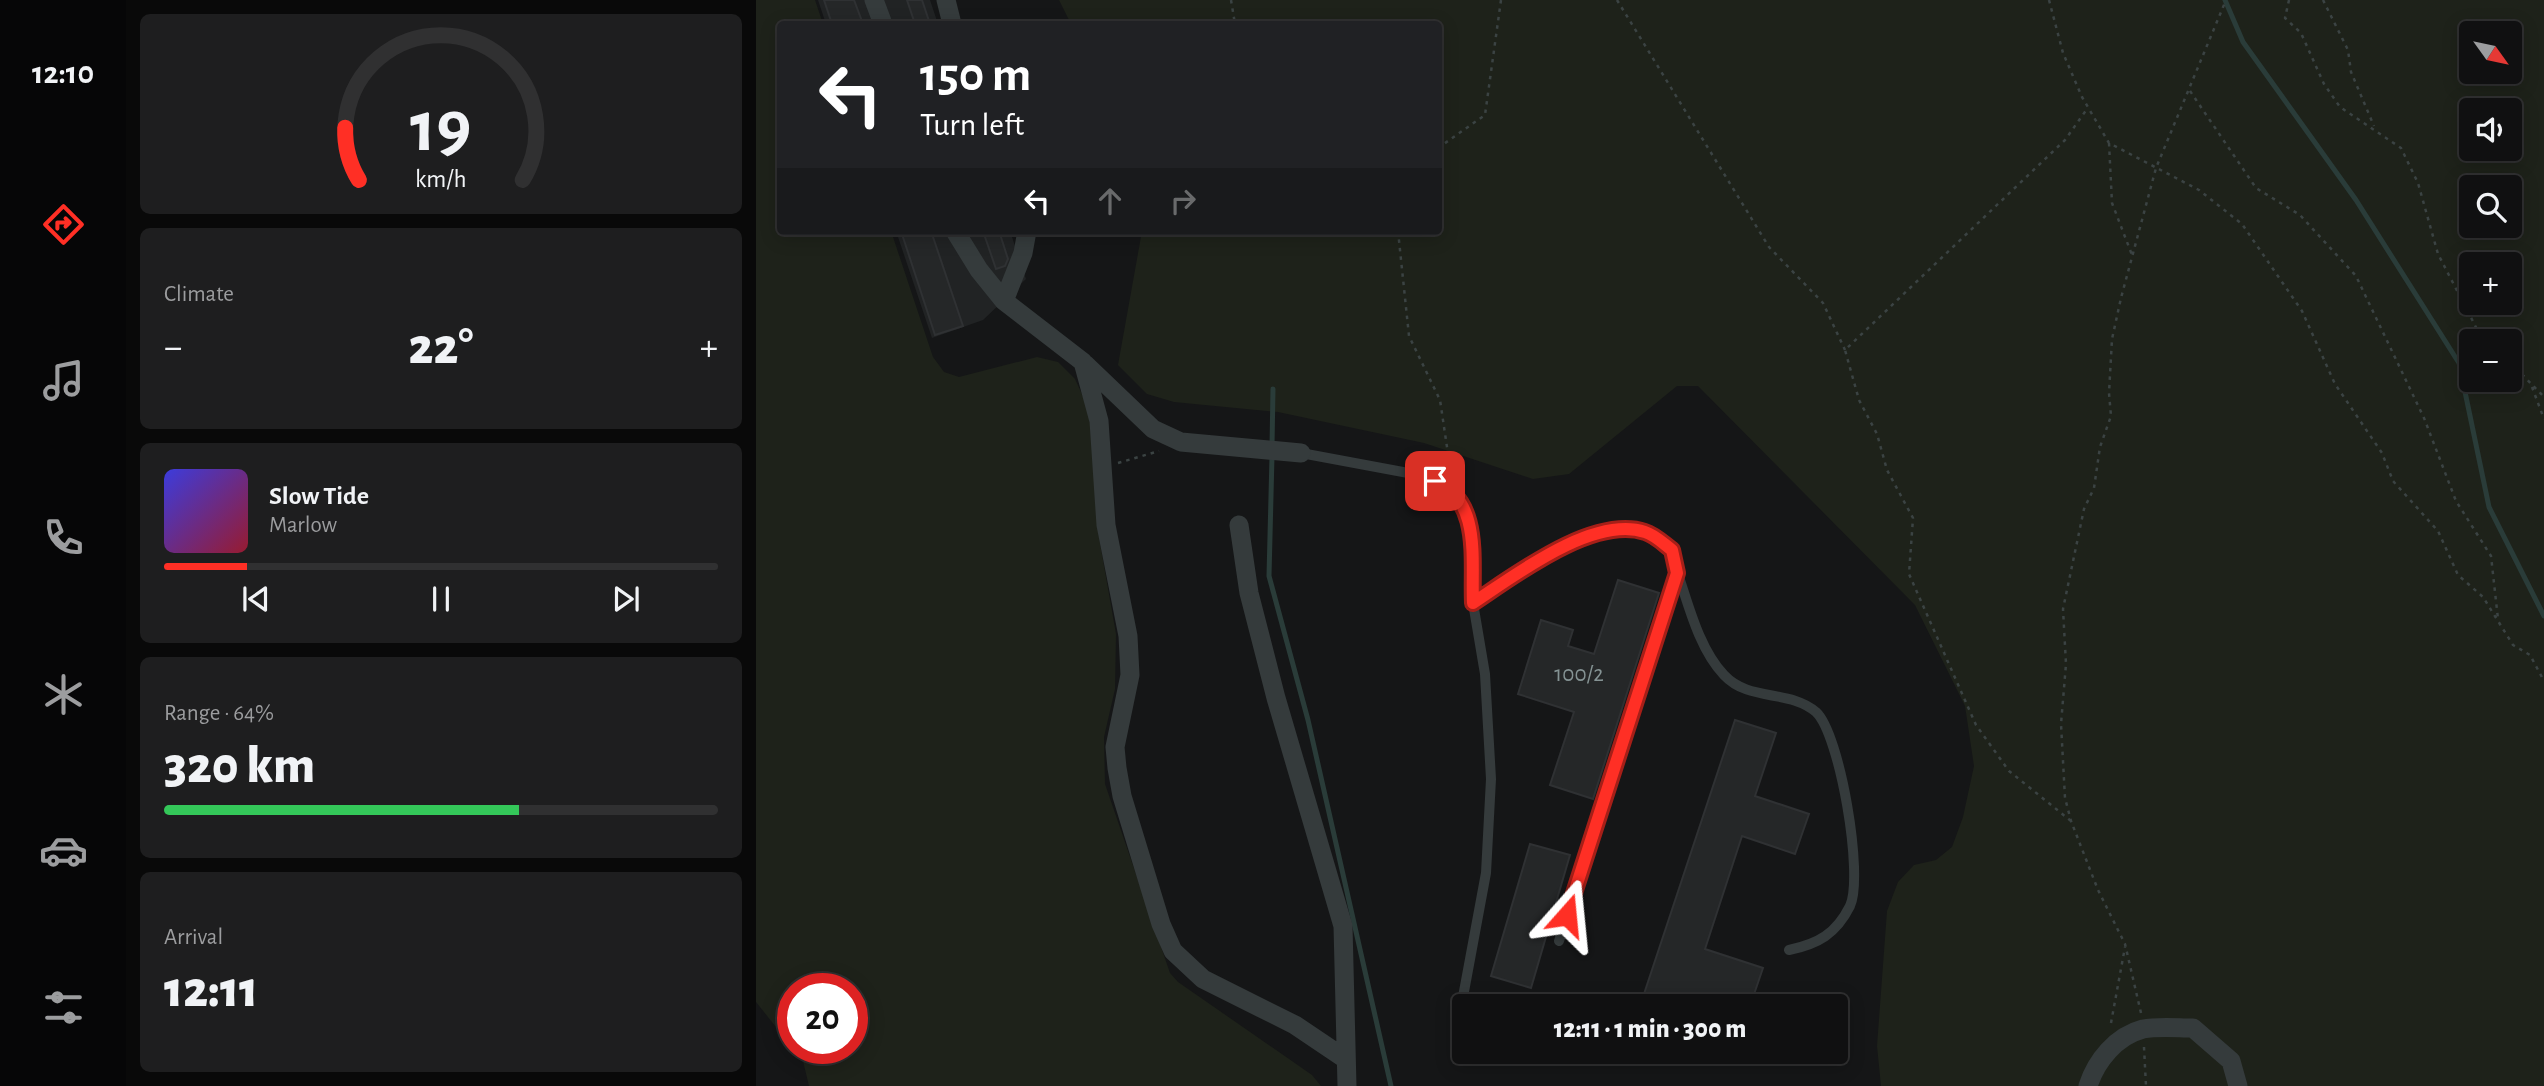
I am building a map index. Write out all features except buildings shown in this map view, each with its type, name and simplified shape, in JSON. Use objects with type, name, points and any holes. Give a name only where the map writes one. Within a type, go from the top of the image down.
[{"type":"street","points":[[874,0],[882,21]]},
{"type":"street","points":[[946,0],[951,21]]},
{"type":"street","points":[[957,235],[979,270],[1004,301],[1083,362],[1153,429],[1181,442],[1301,453]]},
{"type":"street","points":[[1004,301],[1023,253],[1026,235]]},
{"type":"street","points":[[1083,362],[1099,421],[1106,525],[1128,636],[1130,675],[1115,747],[1116,768],[1161,924],[1173,951],[1203,979],[1295,1025],[1344,1058]]},
{"type":"street","points":[[1238,525],[1249,593],[1276,698],[1343,926],[1344,1058],[1347,1086]]},
{"type":"street","points":[[2088,1086],[2092,1072],[2107,1050],[2142,1029],[2193,1028],[2231,1061],[2238,1086]]},
{"type":"lane","points":[[1301,453],[1419,475],[1451,488],[1468,512],[1473,603],[1485,674],[1491,779],[1486,873],[1464,994]]},
{"type":"lane","points":[[1473,603],[1546,556],[1588,537],[1618,530],[1644,531],[1672,550],[1677,573],[1708,650],[1725,676],[1746,691],[1796,699],[1817,713],[1829,732],[1854,841],[1851,904],[1835,931],[1815,944],[1789,950]]},
{"type":"lane","points":[[1559,941],[1677,573]]},
{"type":"path","points":[[1231,0],[1234,21]]},
{"type":"path","points":[[1442,145],[1485,115],[1501,0]]},
{"type":"path","points":[[1617,0],[1769,247],[1823,303],[1845,350],[1859,400],[1877,434],[1887,470],[1913,518],[1909,574],[1976,725],[2009,771],[2071,821]]},
{"type":"path","points":[[2049,0],[2063,54],[2087,109],[2109,143],[2199,190],[2242,224],[2302,311],[2335,384],[2382,453],[2393,481],[2438,531],[2458,575],[2483,597],[2514,645],[2530,655],[2544,681]]},
{"type":"path","points":[[2146,1086],[2140,999],[2125,944],[2098,890],[2071,821],[2065,798],[2061,724],[2066,664],[2063,609],[2084,509],[2094,488],[2100,447],[2110,415],[2112,339],[2156,168],[2226,0]]},
{"type":"path","points":[[2289,0],[2285,18],[2301,33],[2324,84],[2340,107],[2376,128],[2401,148],[2418,183],[2438,254],[2477,329]]},
{"type":"path","points":[[2323,0],[2348,50],[2351,72],[2376,128]]},
{"type":"path","points":[[2190,91],[2256,188],[2300,215],[2356,276],[2424,418],[2456,501],[2491,556],[2498,620]]},
{"type":"path","points":[[1845,350],[2065,140],[2087,109]]},
{"type":"path","points":[[2109,143],[2112,203],[2133,256]]},
{"type":"path","points":[[1398,235],[1409,336],[1440,400],[1451,462],[1451,488]]},
{"type":"path","points":[[2522,375],[2544,397]]},
{"type":"path","points":[[2531,385],[2544,419]]},
{"type":"path","points":[[1104,467],[1146,457],[1181,442]]},
{"type":"path","points":[[2107,1050],[2125,944]]},
{"type":"shaded area","points":[[756,0],[815,0],[822,21],[777,21],[777,235],[892,235],[933,357],[944,372],[959,377],[1037,357],[1058,362],[1075,379],[1087,405],[1097,465],[1098,532],[1116,634],[1115,689],[1104,737],[1105,784],[1170,973],[1178,982],[1312,1075],[1321,1086],[809,1086],[804,1064],[868,1064],[868,973],[777,973],[777,1028],[756,1002]]},
{"type":"shaded area","points":[[818,0],[930,0],[937,21],[825,21]]},
{"type":"shaded area","points":[[1059,0],[2544,0],[2544,1086],[1881,1086],[1877,1046],[1887,911],[1898,882],[1914,865],[1936,860],[1952,847],[1963,817],[1974,766],[1965,706],[1915,605],[1698,386],[1677,386],[1569,474],[1533,479],[1424,443],[1278,412],[1174,402],[1147,394],[1118,365],[1141,235],[1442,235],[1442,21],[1070,21]]},
{"type":"shaded area","points":[[897,235],[1011,235],[1026,279],[983,320],[932,338]]},
{"type":"waterway","points":[[2225,0],[2243,42],[2356,200],[2459,363],[2489,507],[2544,616]]},
{"type":"waterway","points":[[1272,446],[1273,389]]},
{"type":"waterway","points":[[1272,456],[1269,576],[1308,720],[1391,1086]]},
{"type":"route","points":[[1435,481],[1451,488],[1468,512],[1473,603],[1546,556],[1588,537],[1618,530],[1644,531],[1672,550],[1677,573],[1567,915]]}]
